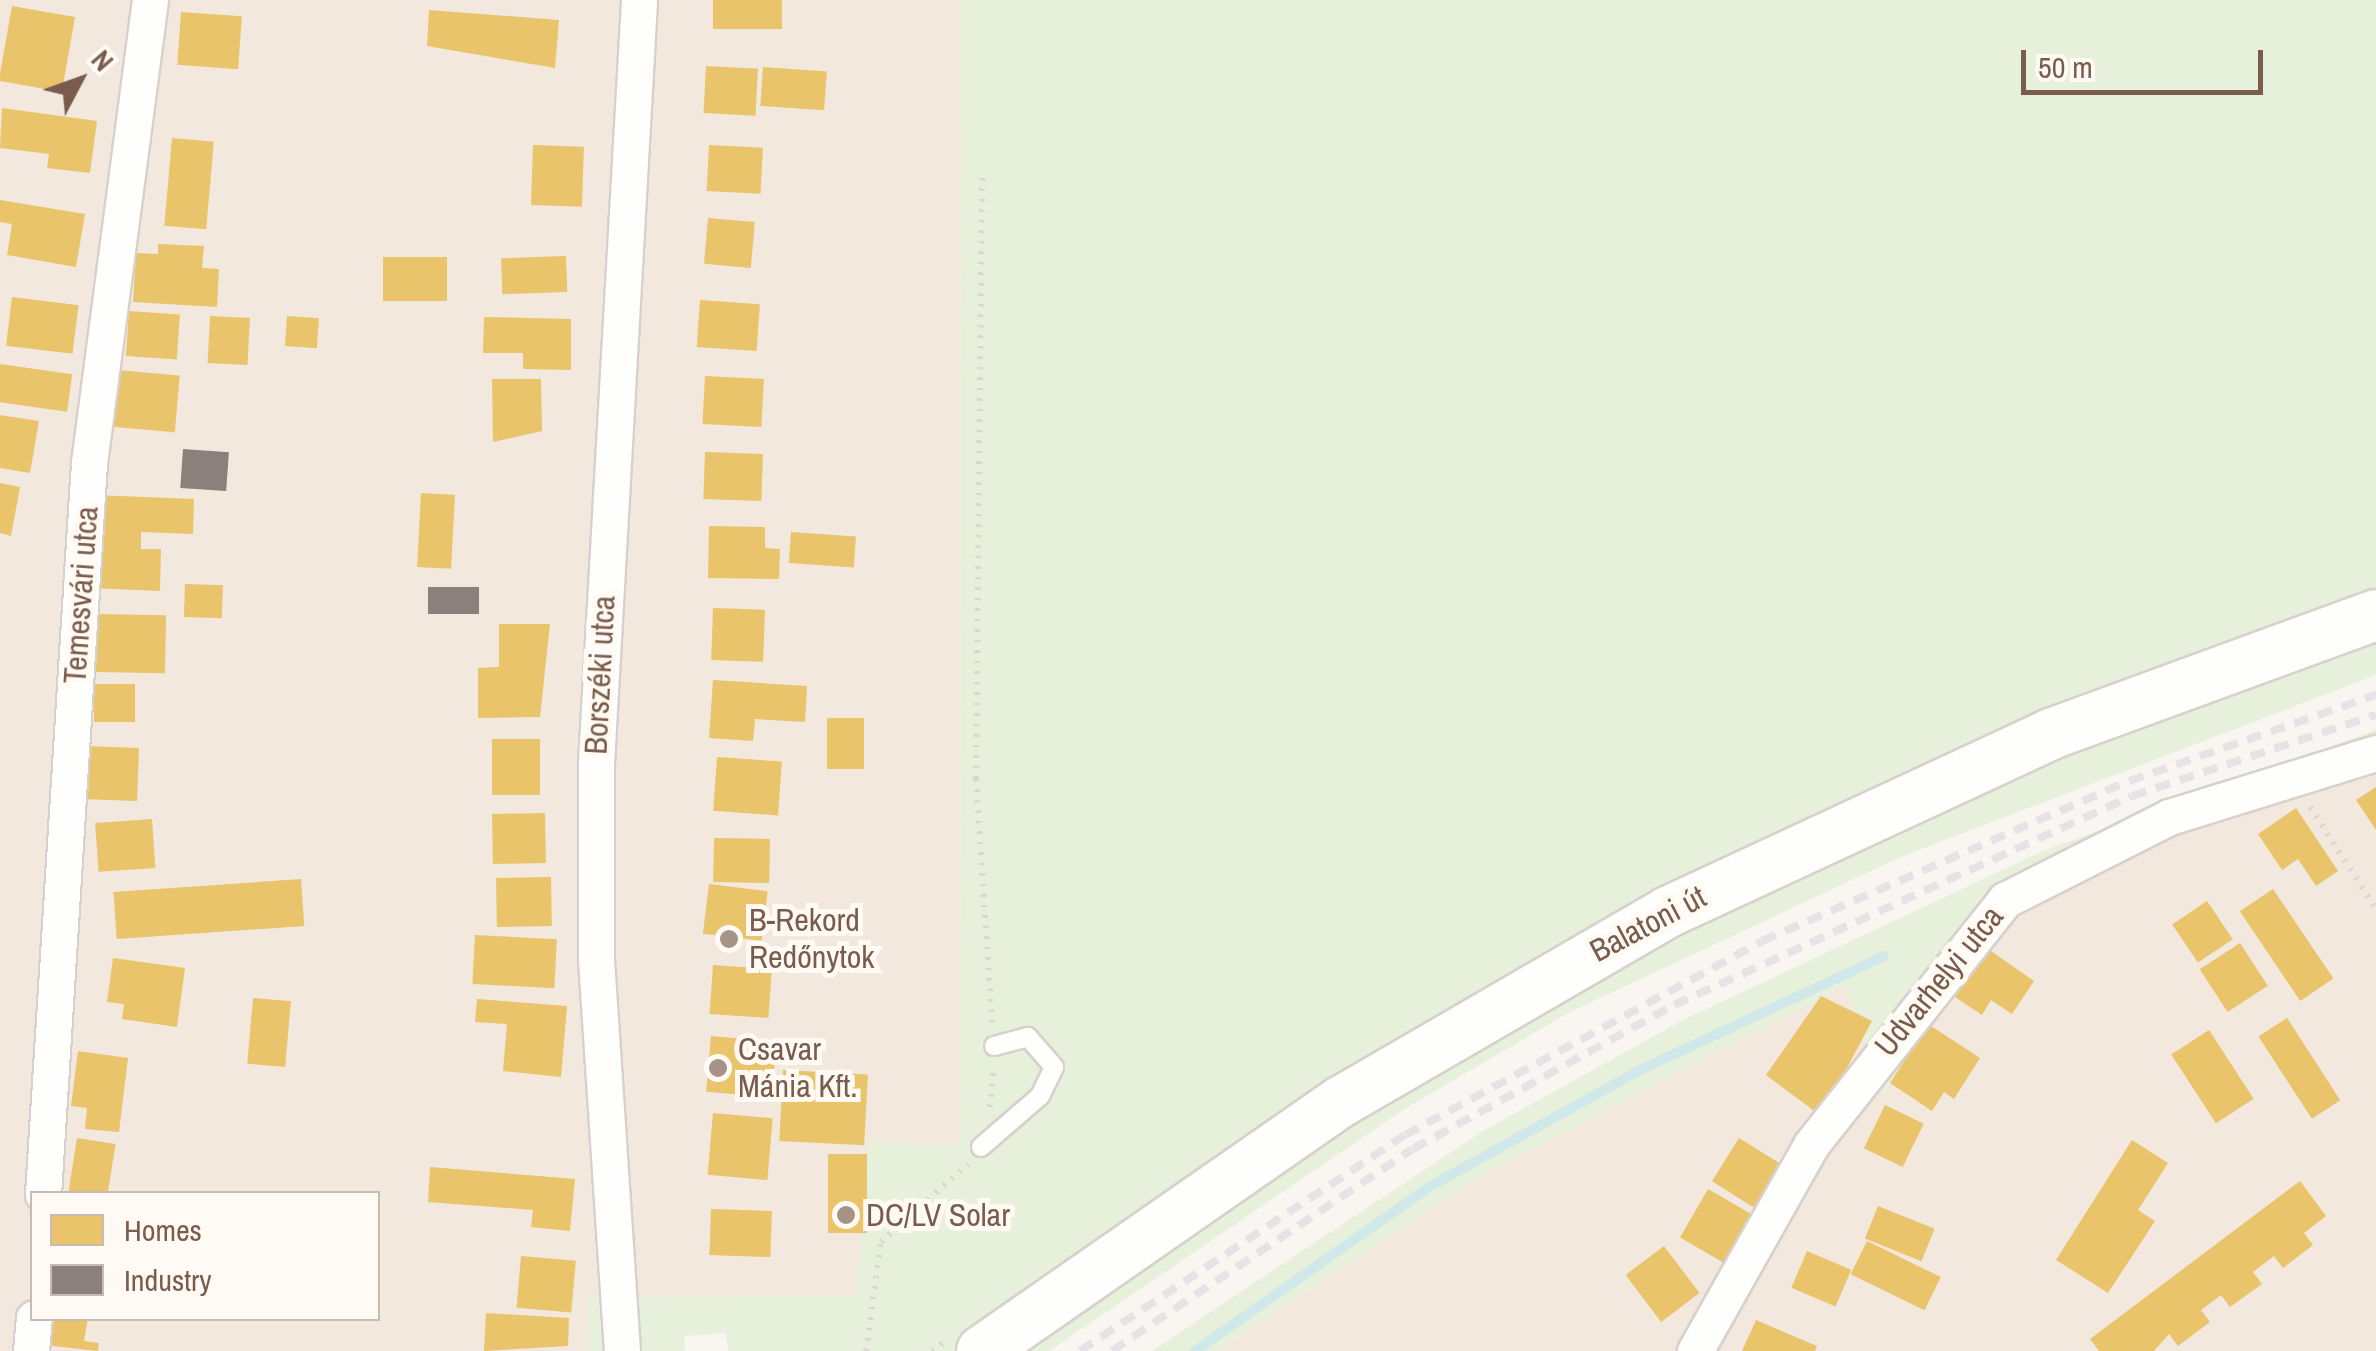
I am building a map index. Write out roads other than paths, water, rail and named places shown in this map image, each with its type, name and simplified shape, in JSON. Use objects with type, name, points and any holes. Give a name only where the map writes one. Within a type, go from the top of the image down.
[{"type":"main road","name":"Balatoni út","points":[[982,1351],[1342,1102],[1668,912],[2052,734],[2376,615]]},
{"type":"street","name":"Temesvári utca","points":[[43,1191],[89,463],[150,0]]},
{"type":"street","name":"Borszéki utca","points":[[622,1351],[596,959],[596,763],[638,0]]},
{"type":"street","name":"Udvarhelyi utca","points":[[1695,1351],[1811,1145],[1984,920],[2024,887],[2100,849],[2290,777],[2376,753]]},
{"type":"street","points":[[31,1351],[34,1321]]},
{"type":"lane","points":[[981,1147],[1040,1096],[1054,1066],[1028,1037],[994,1046]]},
{"type":"waterway","points":[[1195,1351],[1431,1186],[1640,1070],[1884,956]]},
{"type":"railway","points":[[1080,1351],[1405,1135],[1762,941],[2129,781],[2376,695]]},
{"type":"railway","points":[[1112,1351],[1413,1149],[1674,1005],[2132,796],[2376,715]]},
{"type":"place","name":"B-Rekord Redőnytok","points":[[729,939]]},
{"type":"place","name":"Csavar Mánia Kft.","points":[[718,1068]]},
{"type":"place","name":"DC/LV Solar","points":[[846,1215]]}]
